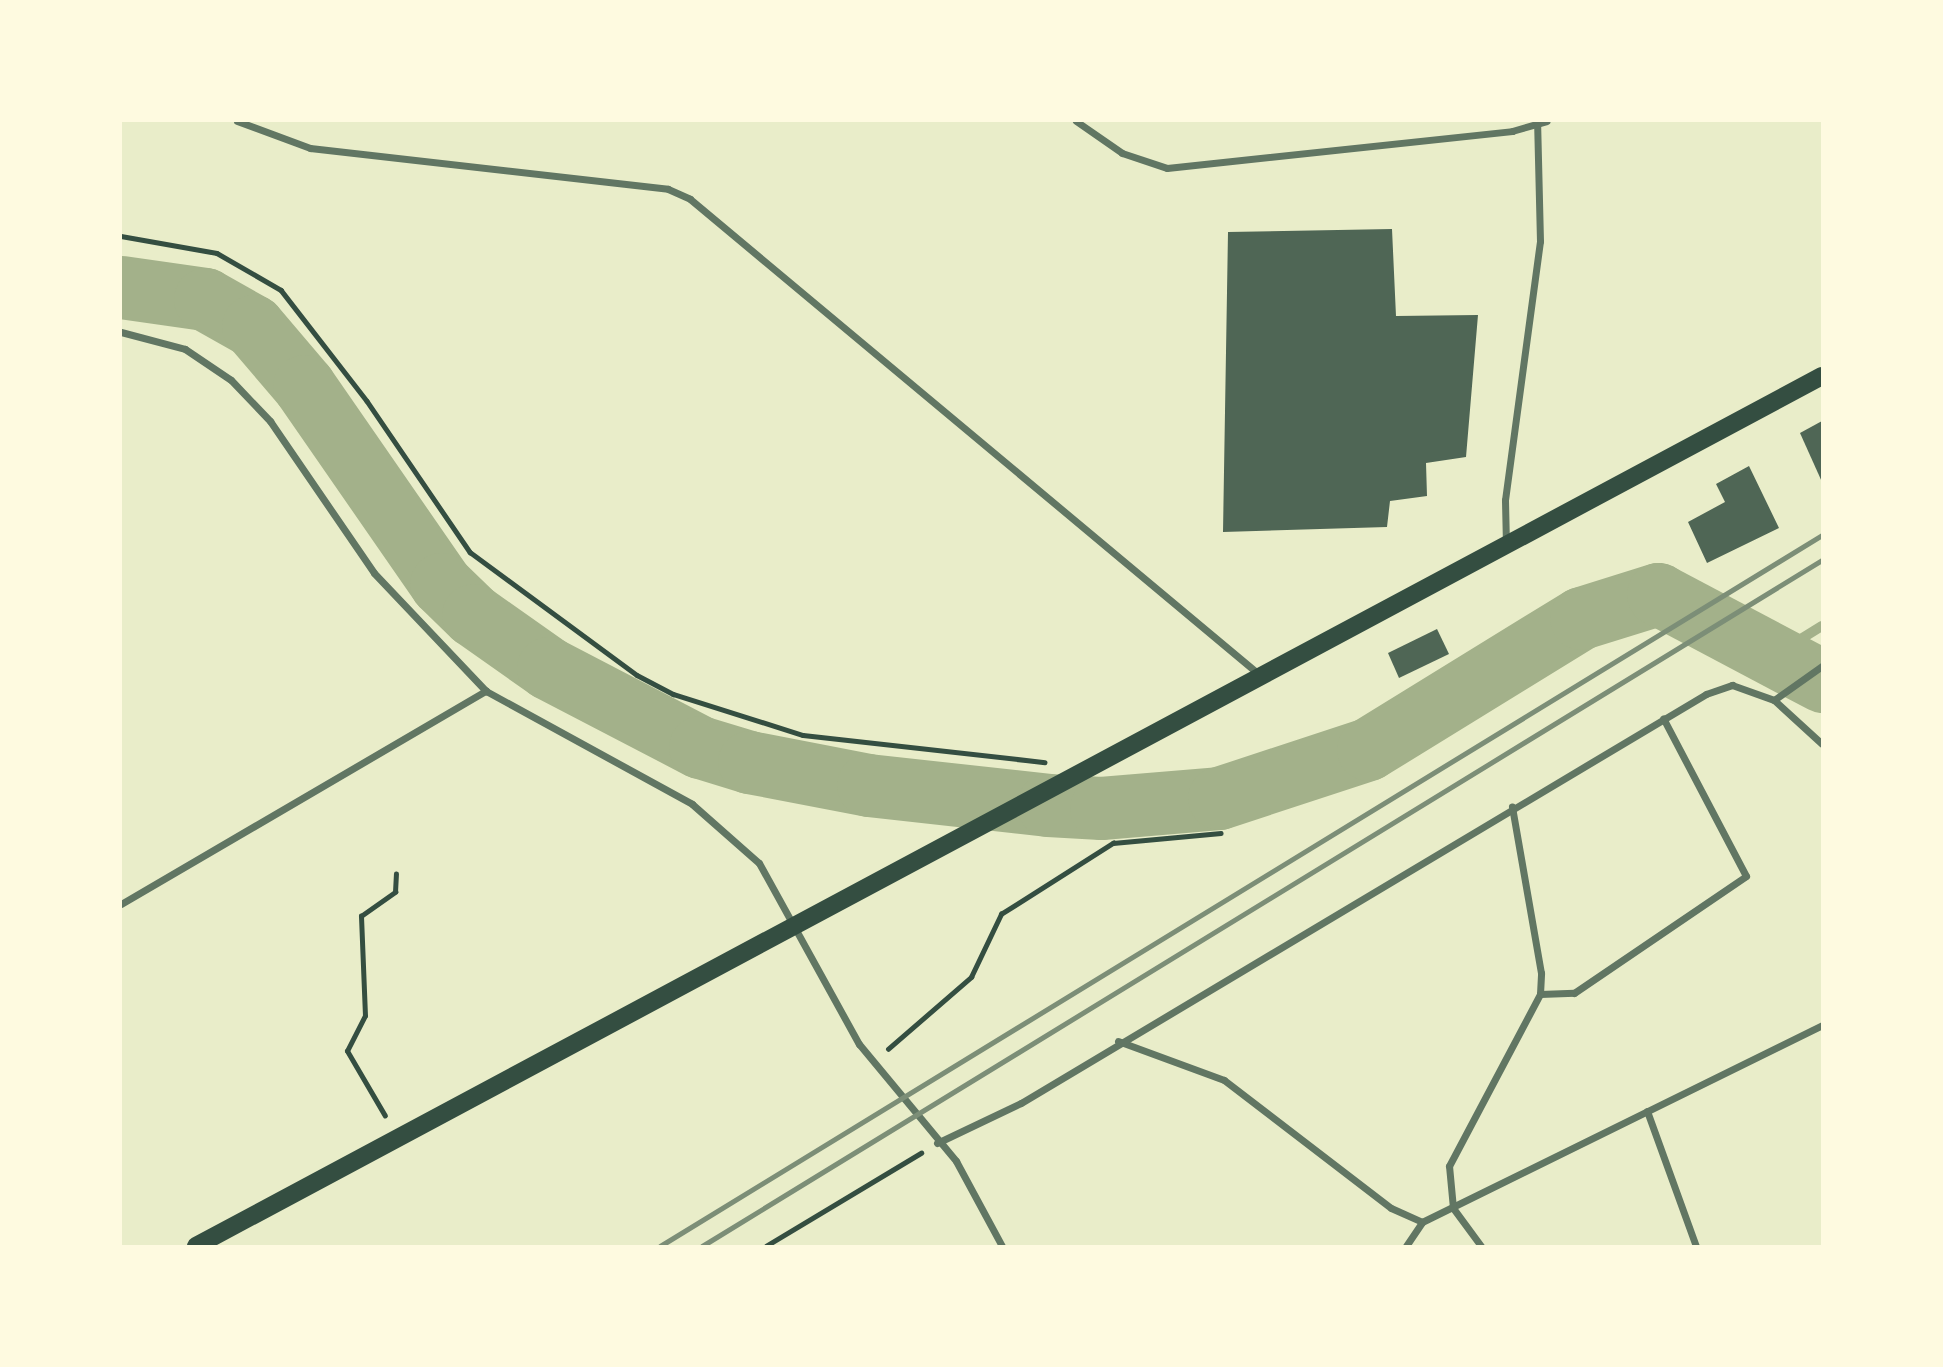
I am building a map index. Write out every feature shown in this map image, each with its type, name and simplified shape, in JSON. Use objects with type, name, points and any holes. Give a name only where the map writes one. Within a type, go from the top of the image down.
[{"type":"main road","points":[[196,1246],[795,930],[982,826],[1506,549],[1822,376]]},
{"type":"street","points":[[237,121],[310,148],[668,189],[690,199],[1262,677]]},
{"type":"street","points":[[1081,122],[1122,153],[1167,167],[1547,121]]},
{"type":"street","points":[[1506,549],[1506,488],[1540,241],[1537,123]]},
{"type":"street","points":[[121,332],[185,349],[231,380],[270,421],[374,573],[486,691],[692,804],[759,863],[795,930],[873,1060],[937,1143],[956,1161],[1002,1246]]},
{"type":"street","points":[[1774,700],[1822,666]]},
{"type":"street","points":[[937,1143],[1021,1102],[1118,1041],[1512,806],[1663,718],[1732,685],[1774,700],[1822,744]]},
{"type":"street","points":[[121,904],[486,691]]},
{"type":"street","points":[[1540,994],[1574,993],[1746,876],[1663,718]]},
{"type":"street","points":[[1480,1246],[1453,1208],[1449,1166],[1540,994],[1512,806]]},
{"type":"street","points":[[1406,1246],[1422,1222],[1822,1026]]},
{"type":"street","points":[[1118,1041],[1224,1080],[1391,1208],[1422,1222]]},
{"type":"street","points":[[1647,1111],[1696,1246]]},
{"type":"path","points":[[121,236],[217,253],[281,290],[368,401],[470,552],[637,674],[673,694],[803,735],[1085,772]]},
{"type":"path","points":[[873,1060],[971,977],[1001,914],[1113,843],[1221,833]]},
{"type":"path","points":[[396,874],[395,892],[361,916],[365,1016],[347,1051],[399,1139]]},
{"type":"path","points":[[766,1246],[937,1143]]},
{"type":"building","points":[[1392,229],[1396,316],[1478,315],[1466,457],[1426,463],[1427,496],[1390,501],[1387,527],[1223,532],[1228,232]]},
{"type":"building","points":[[1822,421],[1822,482],[1800,433]]},
{"type":"building","points":[[1749,466],[1779,528],[1707,563],[1688,522],[1725,502],[1716,484]]},
{"type":"building","points":[[1437,629],[1449,654],[1399,678],[1388,653]]},
{"type":"waterway","points":[[121,287],[205,299],[253,326],[304,386],[441,584],[473,615],[548,668],[700,747],[749,762],[868,785],[1048,805],[1101,808],[1219,798],[1368,749],[1581,618],[1658,594],[1822,681]]},
{"type":"waterway","points":[[1775,655],[1822,626]]},
{"type":"railway","points":[[660,1246],[1822,535]]},
{"type":"railway","points":[[702,1246],[1822,560]]}]
